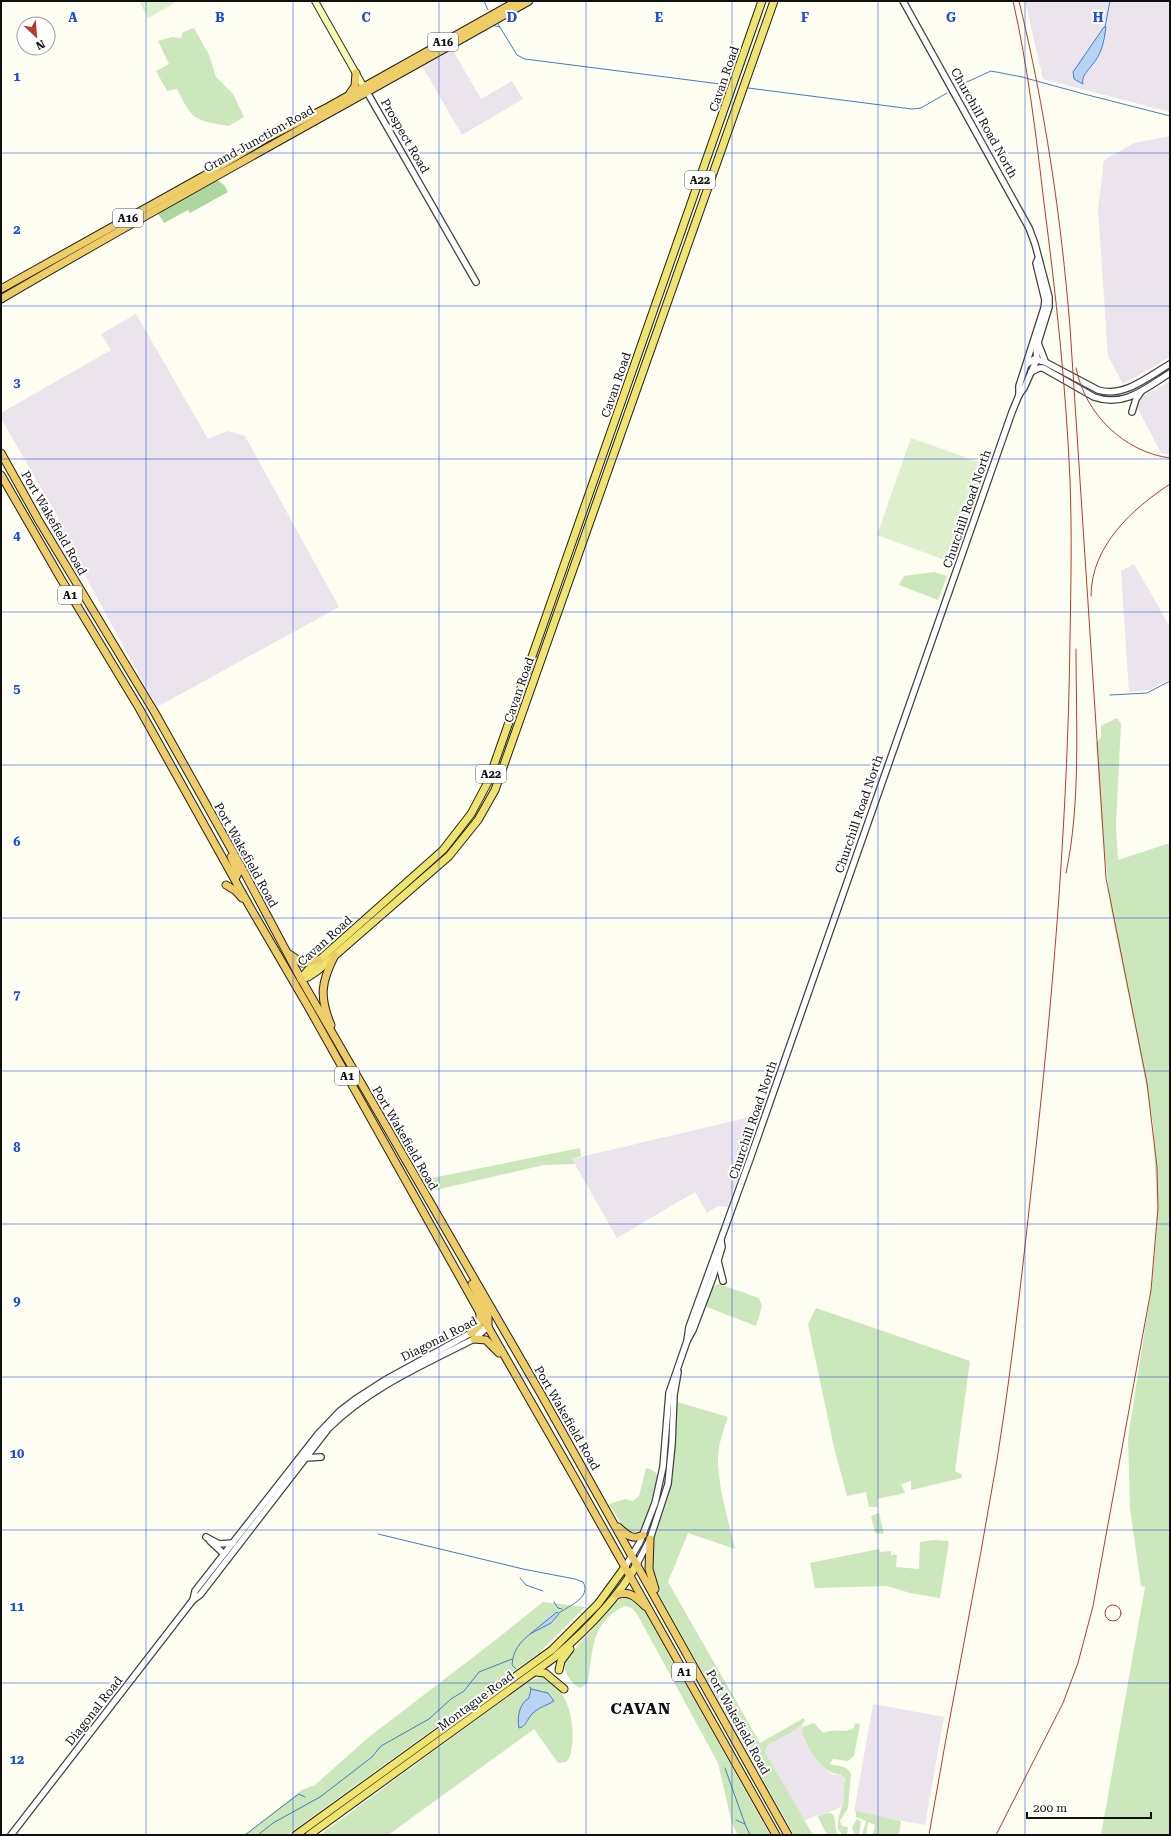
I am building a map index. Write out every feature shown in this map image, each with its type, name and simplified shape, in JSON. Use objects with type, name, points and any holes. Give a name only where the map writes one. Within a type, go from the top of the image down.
[{"type":"highway","name":"Grand Junction Road","points":[[267,143],[347,96],[366,89],[517,1]]},
{"type":"highway","name":"Grand Junction Road","points":[[1,289],[529,1]]},
{"type":"highway","points":[[347,96],[354,88],[356,73]]},
{"type":"highway","name":"Grand Junction Road","points":[[1,299],[166,200]]},
{"type":"highway","points":[[47,263],[51,270]]},
{"type":"highway","name":"Port Wakefield Road","points":[[1,452],[71,574],[155,714],[227,842],[301,979],[462,1260],[552,1413],[788,1835]]},
{"type":"highway","name":"Port Wakefield Road","points":[[1,475],[61,579],[139,708],[271,945],[310,1010],[776,1835]]},
{"type":"highway","points":[[61,579],[71,574]]},
{"type":"highway","points":[[139,708],[155,714],[151,721],[154,735]]},
{"type":"highway","points":[[227,842],[227,850],[238,873],[235,879]]},
{"type":"highway","points":[[226,885],[236,891],[250,907]]},
{"type":"highway","points":[[271,945],[301,979],[302,989],[310,1010]]},
{"type":"highway","points":[[287,953],[302,963],[319,960]]},
{"type":"highway","points":[[335,955],[325,976],[323,998],[326,1013],[348,1061]]},
{"type":"highway","points":[[382,1119],[386,1139],[384,1141]]},
{"type":"highway","points":[[462,1260],[476,1295],[488,1316],[488,1327],[494,1329],[515,1351]]},
{"type":"highway","points":[[480,1313],[479,1326],[472,1336],[484,1339],[490,1343],[515,1373]]},
{"type":"highway","points":[[548,1431],[545,1417],[552,1413]]},
{"type":"highway","points":[[573,1474],[577,1471],[577,1457]]},
{"type":"highway","points":[[614,1525],[632,1538],[646,1537],[650,1575],[667,1618]]},
{"type":"highway","points":[[616,1595],[623,1592],[629,1593],[650,1610]]},
{"type":"main road","name":"Prospect Road","points":[[315,1],[366,89]]},
{"type":"main road","name":"Cavan Road","points":[[301,979],[319,960],[452,840],[482,796],[528,672],[762,1]]},
{"type":"main road","name":"Cavan Road","points":[[301,979],[311,976],[436,868],[459,845],[478,820],[495,790],[774,1]]},
{"type":"main road","points":[[528,672],[532,687]]},
{"type":"main road","points":[[503,741],[512,744]]},
{"type":"main road","name":"Montague Road","points":[[309,1835],[549,1662],[573,1642],[616,1595],[637,1564]]},
{"type":"main road","name":"Montague Road","points":[[296,1835],[509,1682],[563,1641],[598,1604],[625,1567]]},
{"type":"main road","points":[[559,1670],[564,1657],[584,1634],[593,1620]]},
{"type":"main road","points":[[509,1682],[543,1662],[549,1662],[563,1641]]},
{"type":"main road","points":[[536,1672],[545,1674],[564,1689]]},
{"type":"main road","points":[[317,1835],[342,1811]]},
{"type":"street","name":"Churchill Road North","points":[[637,1564],[646,1537],[663,1467],[669,1393],[687,1341],[693,1330],[718,1261],[722,1241],[1019,395],[1024,388],[1037,359],[1036,349],[1048,315],[1050,301],[1035,244],[1029,228],[902,1]]},
{"type":"street","name":"Prospect Road","points":[[366,89],[476,282]]},
{"type":"street","name":"Churchill Road North","points":[[1019,395],[1019,386],[1044,308],[1045,300],[1036,263],[1038,259]]},
{"type":"street","points":[[1038,343],[1045,362]]},
{"type":"street","points":[[1027,364],[1031,360],[1037,359],[1111,396],[1124,399]]},
{"type":"street","points":[[1098,390],[1115,393],[1133,385],[1170,364]]},
{"type":"street","points":[[1030,372],[1042,368],[1084,392],[1103,400],[1114,401],[1124,399],[1170,373]]},
{"type":"street","points":[[1124,399],[1133,385]]},
{"type":"street","points":[[1132,412],[1136,398],[1142,390]]},
{"type":"street","name":"Churchill Road North","points":[[687,1341],[689,1327],[717,1246],[722,1241]]},
{"type":"street","points":[[718,1261],[723,1281]]},
{"type":"street","name":"Diagonal Road","points":[[234,1546],[328,1429],[359,1401],[488,1327]]},
{"type":"street","name":"Diagonal Road","points":[[11,1835],[193,1600],[200,1595],[234,1546],[318,1434],[340,1411],[370,1389],[472,1336]]},
{"type":"street","name":"Churchill Road North","points":[[625,1567],[646,1537],[665,1497],[670,1473],[674,1394],[679,1363]]},
{"type":"street","points":[[305,1458],[321,1457]]},
{"type":"street","points":[[663,1467],[670,1473]]},
{"type":"street","points":[[206,1538],[219,1544],[234,1546],[224,1554],[206,1538]]},
{"type":"street","name":"Diagonal Road","points":[[193,1600],[195,1591],[224,1554]]},
{"type":"shaded area","points":[[1025,1],[1170,1],[1170,112],[1043,79]]},
{"type":"shaded area","points":[[452,49],[481,99],[512,81],[523,99],[462,135],[422,66]]},
{"type":"shaded area","points":[[1170,136],[1170,357],[1123,384],[1108,356],[1098,209],[1104,160],[1134,143]]},
{"type":"shaded area","points":[[136,314],[208,439],[228,431],[245,436],[339,607],[157,707],[57,525],[61,523],[1,418],[1,413],[111,350],[101,334]]},
{"type":"shaded area","points":[[1170,381],[1170,455],[1161,453],[1136,405],[1139,399]]},
{"type":"shaded area","points":[[1134,564],[1170,627],[1170,679],[1149,690],[1129,692],[1121,571]]},
{"type":"shaded area","points":[[759,1115],[728,1207],[718,1206],[707,1213],[695,1192],[617,1238],[572,1159]]},
{"type":"shaded area","points":[[873,1704],[944,1717],[925,1825],[854,1812]]},
{"type":"shaded area","points":[[802,1723],[803,1727],[801,1731],[804,1740],[817,1760],[830,1773],[834,1775],[840,1774],[846,1779],[844,1786],[844,1799],[841,1807],[818,1817],[817,1815],[804,1821],[765,1752],[768,1745],[795,1730]]},
{"type":"green space","points":[[139,1],[178,1],[148,18]]},
{"type":"green space","points":[[194,28],[209,55],[216,77],[233,94],[244,117],[229,126],[208,122],[196,117],[191,113],[177,89],[167,91],[156,71],[169,64],[158,41],[172,37],[181,38],[183,32]]},
{"type":"green space","points":[[216,179],[224,185],[228,192],[190,213],[188,210],[164,223],[157,212]]},
{"type":"green space","points":[[911,438],[987,465],[953,563],[877,535]]},
{"type":"green space","points":[[934,572],[947,576],[938,600],[899,585],[904,576]]},
{"type":"green space","points":[[1117,718],[1121,724],[1116,825],[1118,860],[1170,843],[1170,1835],[1101,1835],[1145,1587],[1141,1586],[1130,1508],[1128,1438],[1151,1290],[1157,1212],[1153,1123],[1111,910],[1102,828],[1096,743],[1101,737],[1101,726]]},
{"type":"green space","points":[[580,1148],[581,1156],[572,1159],[575,1164],[544,1165],[431,1191],[427,1179]]},
{"type":"green space","points":[[719,1284],[759,1298],[762,1306],[756,1326],[704,1306],[707,1296],[713,1287]]},
{"type":"green space","points":[[816,1308],[970,1361],[955,1471],[961,1474],[962,1478],[911,1490],[911,1481],[901,1484],[905,1493],[877,1499],[878,1507],[869,1507],[866,1492],[847,1496],[834,1447],[808,1324]]},
{"type":"green space","points":[[674,1401],[728,1417],[719,1449],[718,1471],[735,1549],[688,1533],[668,1582],[760,1743],[804,1718],[805,1721],[795,1730],[768,1745],[765,1752],[813,1835],[794,1835],[653,1584],[650,1539],[665,1497]]},
{"type":"green space","points":[[646,1468],[656,1473],[658,1481],[641,1530],[632,1533],[623,1527],[609,1504],[625,1499],[633,1501],[639,1496]]},
{"type":"green space","points":[[879,1513],[884,1534],[875,1533],[871,1516]]},
{"type":"green space","points":[[933,1540],[949,1541],[940,1598],[910,1593],[887,1586],[815,1588],[810,1563],[879,1549],[880,1552],[891,1551],[891,1555],[897,1555],[896,1567],[919,1569],[920,1542]]},
{"type":"green space","points":[[627,1598],[632,1600],[645,1612],[770,1835],[738,1835],[732,1824],[718,1763],[637,1614],[632,1608],[624,1606],[613,1613],[599,1630],[595,1639],[588,1683],[580,1688],[569,1678],[564,1665],[567,1658],[613,1605],[620,1599]]},
{"type":"green space","points":[[543,1602],[585,1607],[540,1652],[287,1835],[244,1835],[302,1790],[315,1785],[369,1737]]},
{"type":"green space","points":[[542,1676],[551,1681],[558,1688],[568,1705],[573,1735],[570,1756],[566,1762],[558,1763],[534,1729],[388,1835],[320,1835],[530,1681]]},
{"type":"green space","points":[[814,1723],[823,1733],[832,1731],[847,1731],[854,1728],[855,1723],[860,1724],[854,1756],[848,1761],[833,1759],[830,1764],[845,1767],[851,1774],[848,1808],[840,1821],[842,1826],[848,1827],[847,1835],[842,1835],[838,1829],[838,1820],[844,1799],[844,1786],[846,1779],[840,1774],[827,1770],[816,1758],[807,1744],[801,1731],[803,1727]]},
{"type":"green space","points":[[856,1811],[901,1821],[899,1835],[873,1835],[875,1825],[868,1822],[866,1835],[862,1835],[866,1821],[856,1817]]},
{"type":"green space","points":[[831,1813],[834,1816],[837,1835],[827,1835],[818,1817]]},
{"type":"green space","points":[[857,1819],[861,1821],[859,1835],[855,1835],[852,1827]]},
{"type":"water","points":[[1104,27],[1106,27],[1100,52],[1084,76],[1083,84],[1074,79],[1073,72]]},
{"type":"water","points":[[557,1612],[559,1614],[551,1623],[530,1634]]},
{"type":"water","points":[[531,1689],[548,1693],[554,1701],[540,1708],[530,1716],[525,1724],[519,1728],[518,1720],[521,1707],[529,1698]]},
{"type":"waterway","points":[[484,1],[488,10]]},
{"type":"waterway","points":[[1105,27],[1110,1]]},
{"type":"waterway","points":[[498,24],[517,55],[525,59],[728,85]]},
{"type":"waterway","points":[[495,26],[500,27]]},
{"type":"waterway","points":[[958,86],[991,71],[1022,77],[1170,116]]},
{"type":"waterway","points":[[748,88],[912,109],[921,108],[947,93]]},
{"type":"waterway","points":[[1110,695],[1147,693],[1170,681]]},
{"type":"waterway","points":[[378,1534],[583,1582],[585,1587],[582,1597],[559,1613]]},
{"type":"waterway","points":[[520,1578],[526,1585],[543,1591]]},
{"type":"waterway","points":[[554,1602],[558,1608],[562,1609]]},
{"type":"waterway","points":[[516,1669],[512,1665],[515,1651],[530,1634]]},
{"type":"waterway","points":[[258,1835],[273,1823],[320,1797],[372,1757],[381,1746],[429,1719],[451,1699],[464,1691],[479,1672],[512,1659]]},
{"type":"waterway","points":[[725,1768],[750,1835]]},
{"type":"waterway","points":[[245,1835],[299,1794],[305,1797]]},
{"type":"waterway","points":[[736,1820],[745,1824]]},
{"type":"tram line","points":[[1113,1605],[1119,1607],[1121,1613],[1119,1619],[1113,1621],[1107,1619],[1105,1613],[1107,1607],[1113,1605]]},
{"type":"railway","points":[[929,1835],[989,1507],[1014,1340],[1037,1138],[1055,951],[1067,763],[1071,539],[1070,480],[1066,410],[1056,307],[1035,127],[1023,51],[1013,1]]},
{"type":"railway","points":[[996,1835],[1063,1703],[1078,1663],[1093,1606],[1151,1290],[1158,1208],[1157,1167],[1147,1083],[1106,878],[1070,327],[1062,245],[1051,163],[1037,82],[1019,1]]},
{"type":"railway","points":[[1076,368],[1088,401],[1109,428],[1122,439],[1137,448],[1170,458]]},
{"type":"railway","points":[[1091,596],[1093,578],[1098,561],[1106,545],[1128,517],[1170,484]]},
{"type":"railway","points":[[1066,873],[1071,846],[1076,790],[1076,649]]},
{"type":"district","name":"CAVAN","points":[[641,1708]]}]
